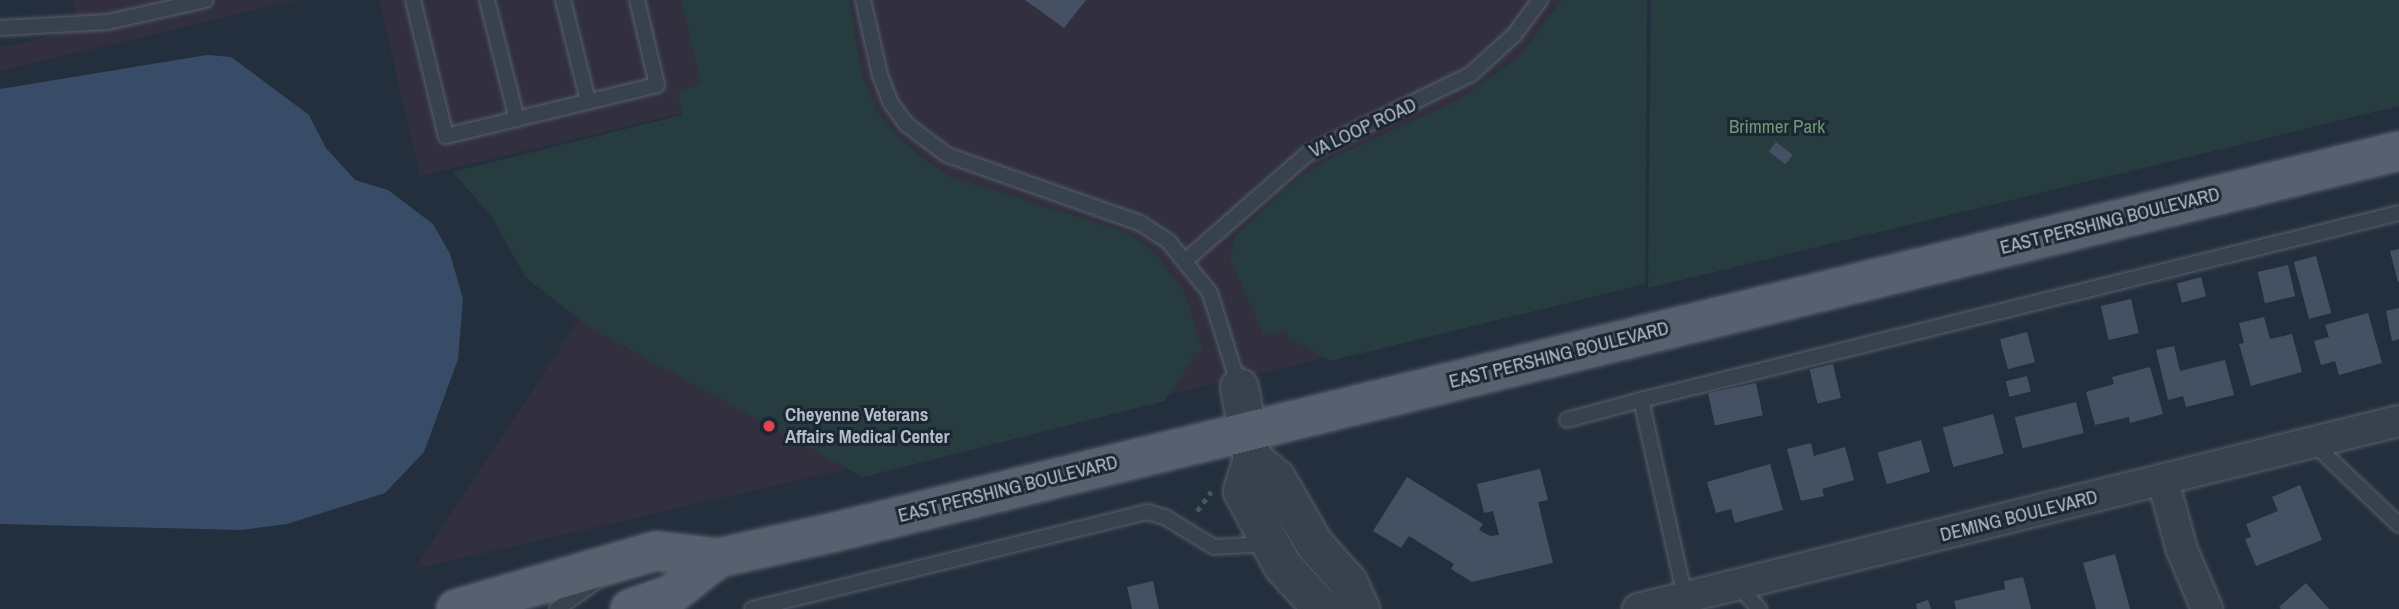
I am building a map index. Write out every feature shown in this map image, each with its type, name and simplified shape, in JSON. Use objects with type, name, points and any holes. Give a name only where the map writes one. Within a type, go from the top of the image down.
[{"type":"main road","name":"EAST PERSHING BOULEVARD","points":[[456,609],[656,551],[718,558],[1250,445],[2399,151]]},
{"type":"main road","name":"EAST PERSHING BOULEVARD","points":[[630,609],[671,594],[718,558]]},
{"type":"street","points":[[1240,387],[1250,445],[1242,491],[1269,544],[1302,591],[1322,609]]},
{"type":"street","name":"DEMING BOULEVARD","points":[[1638,609],[2399,421]]},
{"type":"street","points":[[1250,445],[1276,478],[1314,544],[1348,582],[1360,609]]},
{"type":"street","points":[[2163,481],[2182,550],[2207,609]]},
{"type":"lane","points":[[0,28],[108,22],[205,0]]},
{"type":"lane","points":[[413,0],[446,136],[657,85],[637,0]]},
{"type":"lane","points":[[487,0],[517,118]]},
{"type":"lane","points":[[563,0],[588,101]]},
{"type":"lane","points":[[863,0],[891,103],[926,142],[978,169],[1140,223],[1186,260],[1221,316],[1240,387]]},
{"type":"lane","name":"VA LOOP ROAD","points":[[1186,260],[1307,154],[1471,74],[1514,35],[1540,0]]},
{"type":"lane","points":[[1567,420],[2399,213]]},
{"type":"lane","points":[[1641,400],[1685,597]]},
{"type":"lane","points":[[2312,442],[2399,526]]},
{"type":"lane","points":[[752,609],[1147,512],[1165,517],[1214,547],[1269,544]]},
{"type":"lane","points":[[557,609],[586,592],[620,561]]},
{"type":"lane","points":[[1736,584],[1759,609]]},
{"type":"path","points":[[1198,511],[1213,487]]},
{"type":"shaded area","points":[[73,0],[297,0],[0,71],[0,48],[80,29]]},
{"type":"shaded area","name":"Cheyenne Veterans Affairs Medical Center","points":[[379,0],[1645,0],[1644,284],[415,569],[720,104],[420,176]]},
{"type":"green space","points":[[681,0],[849,0],[862,75],[877,111],[896,134],[922,159],[954,178],[1126,232],[1152,250],[1184,292],[1203,351],[1191,354],[1192,360],[1165,401],[863,477],[591,328],[526,278],[491,216],[453,172],[682,115],[678,92],[701,84]]},
{"type":"green space","points":[[1562,0],[1647,0],[1645,284],[1330,361],[1288,337],[1286,330],[1264,336],[1230,258],[1235,237],[1287,186],[1327,160],[1455,102],[1520,56]]},
{"type":"green space","name":"Brimmer Park","points":[[1651,0],[2399,0],[2399,106],[1648,288]]},
{"type":"water","points":[[207,55],[231,57],[309,115],[326,148],[355,180],[388,190],[433,224],[450,254],[463,299],[458,359],[424,452],[385,493],[287,524],[241,530],[0,524],[0,89]]},
{"type":"building","points":[[1025,0],[1086,0],[1064,28]]},
{"type":"building","points":[[1776,142],[1793,155],[1786,164],[1769,152]]},
{"type":"building","points":[[2399,249],[2399,282],[2398,282],[2390,251]]},
{"type":"building","points":[[2316,256],[2331,313],[2309,319],[2294,262]]},
{"type":"building","points":[[2288,265],[2295,296],[2265,303],[2258,272]]},
{"type":"building","points":[[2201,277],[2206,296],[2182,303],[2177,283]]},
{"type":"building","points":[[2131,299],[2139,333],[2109,340],[2101,306]]},
{"type":"building","points":[[2399,308],[2399,339],[2392,341],[2386,311]]},
{"type":"building","points":[[2368,313],[2382,363],[2339,375],[2335,361],[2321,365],[2314,341],[2329,337],[2325,325]]},
{"type":"building","points":[[2264,317],[2270,339],[2292,334],[2302,372],[2251,386],[2239,344],[2244,343],[2239,323]]},
{"type":"building","points":[[2027,332],[2035,362],[2008,369],[2000,339]]},
{"type":"building","points":[[2174,346],[2180,371],[2225,360],[2234,395],[2186,407],[2183,396],[2168,400],[2156,350]]},
{"type":"building","points":[[1833,364],[1841,398],[1817,404],[1810,369]]},
{"type":"building","points":[[2150,367],[2163,414],[2130,423],[2129,417],[2095,425],[2086,392],[2114,384],[2112,377]]},
{"type":"building","points":[[2027,376],[2031,392],[2010,397],[2006,381]]},
{"type":"building","points":[[1756,383],[1763,415],[1715,425],[1708,393]]},
{"type":"building","points":[[2076,402],[2084,433],[2023,448],[2015,417]]},
{"type":"building","points":[[1993,414],[2004,454],[1953,467],[1943,427]]},
{"type":"building","points":[[1921,440],[1930,472],[1887,484],[1878,452]]},
{"type":"building","points":[[1811,443],[1814,456],[1845,447],[1854,480],[1822,489],[1824,496],[1801,501],[1787,449]]},
{"type":"building","points":[[1770,464],[1783,510],[1735,523],[1731,509],[1716,513],[1707,482]]},
{"type":"building","points":[[1540,469],[1548,500],[1538,502],[1553,563],[1472,582],[1451,569],[1454,564],[1409,536],[1401,548],[1373,531],[1407,477],[1483,524],[1479,530],[1490,536],[1499,535],[1493,511],[1484,513],[1477,484]]},
{"type":"building","points":[[2300,485],[2322,540],[2256,566],[2245,539],[2251,537],[2246,524],[2278,511],[2272,497]]},
{"type":"building","points":[[2115,554],[2130,609],[2096,609],[2083,563]]},
{"type":"building","points":[[2023,577],[2031,609],[1956,609],[1954,601],[2005,589],[2004,581]]},
{"type":"building","points":[[1153,581],[1159,609],[1132,609],[1127,587]]},
{"type":"building","points":[[2306,583],[2329,609],[2279,607]]},
{"type":"building","points":[[1928,600],[1931,609],[1917,609],[1916,604]]},
{"type":"place","name":"Cheyenne Veterans Affairs Medical Center","points":[[769,426]]}]
